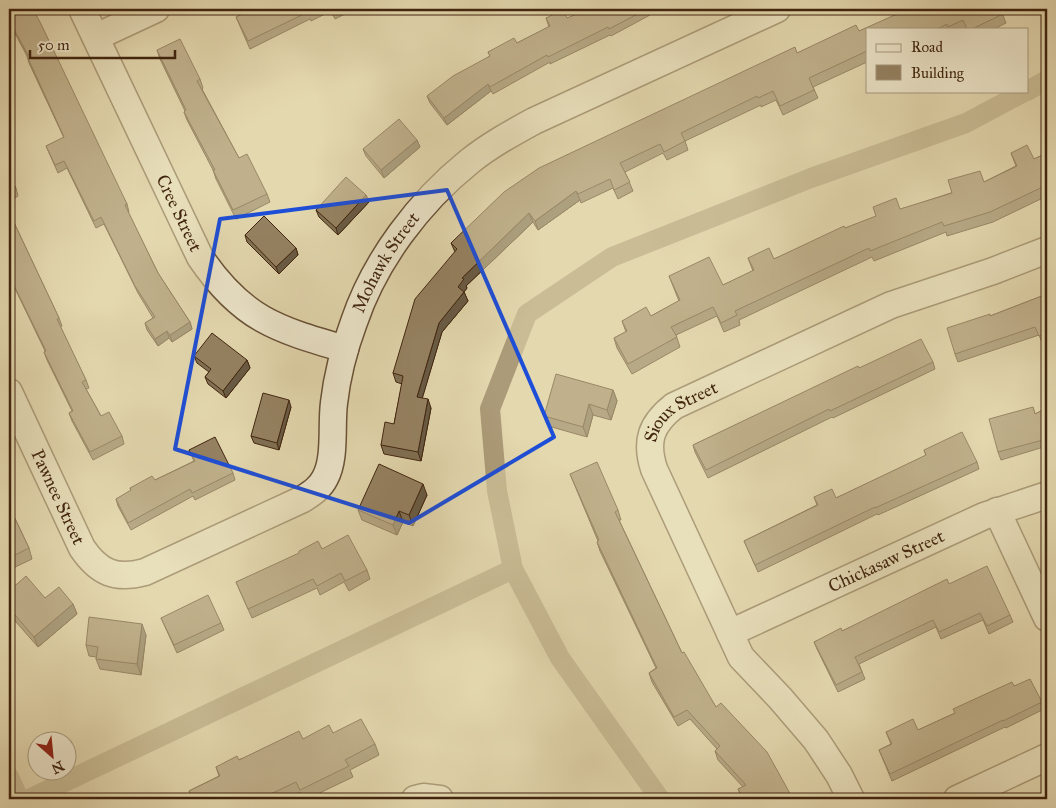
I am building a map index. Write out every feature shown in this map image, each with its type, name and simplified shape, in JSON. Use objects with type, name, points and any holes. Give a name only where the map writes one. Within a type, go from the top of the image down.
[{"type":"street","name":"Cree Street","points":[[82,9],[200,257],[216,280],[235,300],[269,324],[294,334],[345,348]]},
{"type":"street","points":[[96,37],[156,9]]},
{"type":"street","name":"Mohawk Street","points":[[102,569],[116,575],[131,576],[145,572],[303,499],[315,491],[325,479],[330,465],[334,404],[345,348],[354,320],[373,278],[397,239],[425,203],[470,162],[507,135],[534,121],[777,9]]},
{"type":"street","name":"Sioux Street","points":[[851,799],[839,775],[816,740],[780,698],[741,658],[654,469],[650,456],[650,442],[654,428],[662,416],[674,406],[891,306],[993,272],[1047,250]]},
{"type":"street","name":"Pawnee Street","points":[[9,392],[82,548],[91,560],[102,569]]},
{"type":"street","name":"Chickasaw Street","points":[[730,633],[998,511],[1047,495]]},
{"type":"street","points":[[998,511],[1047,618]]},
{"type":"street","points":[[957,799],[1047,757]]},
{"type":"street","points":[[415,799],[423,797],[440,799]]},
{"type":"highlighted area","points":[[447,190],[554,437],[409,523],[175,449],[220,219]]},
{"type":"building","points":[[9,9],[33,9],[127,204],[125,205],[158,273],[190,322],[170,335],[167,331],[155,339],[145,323],[155,317],[135,286],[101,217],[94,221],[64,161],[55,165],[46,146],[64,137],[28,55],[9,20]]},
{"type":"building","points":[[253,9],[319,9],[308,14],[308,12],[248,41],[236,17]]},
{"type":"building","points":[[589,9],[647,9],[609,29],[608,27],[548,57],[547,55],[490,87],[488,84],[444,118],[427,96],[453,76],[490,56],[488,52],[514,38],[517,43],[550,26],[546,18],[563,10],[567,18]]},
{"type":"building","points":[[908,9],[911,13],[919,9],[1000,9],[1003,14],[974,28],[967,28],[963,20],[948,27],[947,24],[939,28],[866,28],[866,51],[809,78],[814,90],[780,106],[773,91],[758,98],[757,96],[681,133],[685,141],[664,152],[660,144],[620,163],[630,182],[614,190],[610,179],[578,194],[576,191],[535,221],[529,213],[462,278],[464,279],[458,287],[464,292],[439,323],[417,397],[428,399],[418,452],[381,445],[385,422],[394,424],[403,376],[393,373],[415,299],[457,249],[451,243],[504,192],[539,168],[795,47],[797,53],[856,25],[859,31]]},
{"type":"building","points":[[180,39],[200,79],[197,81],[239,158],[247,154],[267,194],[233,210],[213,170],[215,170],[184,112],[186,110],[157,50]]},
{"type":"building","points":[[399,119],[417,140],[381,170],[363,149]]},
{"type":"building","points":[[1027,145],[1034,159],[1047,153],[1047,185],[990,212],[944,226],[942,222],[870,251],[869,248],[735,311],[737,315],[721,323],[713,307],[671,327],[677,337],[628,364],[614,338],[627,331],[622,321],[646,307],[651,316],[680,300],[669,276],[709,257],[723,285],[754,270],[748,258],[769,248],[774,259],[844,226],[845,228],[876,216],[873,207],[896,198],[900,209],[952,193],[948,180],[980,171],[984,182],[1017,166],[1011,153]]},
{"type":"building","points":[[9,176],[16,188],[9,192]]},
{"type":"building","points":[[346,177],[366,195],[336,228],[316,210]]},
{"type":"building","points":[[9,212],[86,380],[82,382],[101,416],[109,412],[122,436],[90,452],[69,413],[73,411],[9,275]]},
{"type":"building","points":[[264,216],[296,248],[276,267],[245,235]]},
{"type":"building","points":[[1047,294],[1047,333],[1039,336],[1035,327],[955,354],[947,328],[990,314],[990,316]]},
{"type":"building","points":[[212,333],[247,360],[223,391],[205,377],[211,369],[194,356]]},
{"type":"building","points":[[921,339],[933,362],[830,411],[829,409],[706,470],[693,445],[858,366],[859,368]]},
{"type":"building","points":[[556,374],[613,390],[607,410],[589,404],[583,427],[544,416]]},
{"type":"building","points":[[263,393],[289,400],[277,443],[251,436]]},
{"type":"building","points":[[1033,407],[1035,414],[1047,408],[1047,438],[998,452],[989,419]]},
{"type":"building","points":[[962,432],[977,462],[875,507],[755,565],[744,541],[818,505],[814,497],[832,489],[836,498],[926,455],[924,450]]},
{"type":"building","points":[[215,437],[233,473],[192,493],[190,489],[128,523],[116,499],[131,490],[130,488],[152,476],[155,480],[195,461],[189,450]]},
{"type":"building","points":[[597,462],[618,510],[615,512],[682,653],[684,652],[716,707],[721,703],[767,752],[793,799],[744,799],[738,789],[746,785],[715,751],[720,746],[687,710],[674,717],[649,673],[657,668],[597,542],[599,540],[570,474]]},
{"type":"building","points":[[379,464],[423,484],[409,515],[399,511],[393,525],[358,510]]},
{"type":"building","points":[[9,506],[29,548],[9,558]]},
{"type":"building","points":[[348,535],[367,570],[345,581],[341,573],[317,586],[313,579],[248,609],[236,582],[299,553],[299,551],[318,541],[322,549]]},
{"type":"building","points":[[987,566],[1010,615],[987,626],[980,613],[939,632],[933,620],[855,657],[862,672],[836,685],[814,642],[841,628],[842,631],[947,579],[949,584]]},
{"type":"building","points":[[26,576],[45,598],[59,587],[73,604],[34,637],[9,608],[9,591]]},
{"type":"building","points":[[208,595],[221,623],[174,645],[161,618]]},
{"type":"building","points":[[89,617],[142,624],[137,664],[96,659],[98,647],[86,645]]},
{"type":"building","points":[[1030,679],[1042,702],[890,774],[879,750],[892,744],[886,732],[913,719],[918,730],[955,713],[953,709],[1012,682],[1014,686]]},
{"type":"building","points":[[361,719],[375,744],[345,760],[349,766],[300,790],[296,782],[260,799],[194,799],[189,791],[220,776],[216,767],[237,756],[239,760],[299,731],[303,739],[329,725],[333,733]]},
{"type":"waterway","points":[[1028,90],[1047,80]]},
{"type":"waterway","points":[[513,569],[497,491],[490,409],[527,314],[612,257],[811,178],[966,123],[1024,92]]},
{"type":"waterway","points":[[29,799],[513,569],[560,658],[660,799]]},
{"type":"waterway","points":[[9,777],[19,799]]}]
